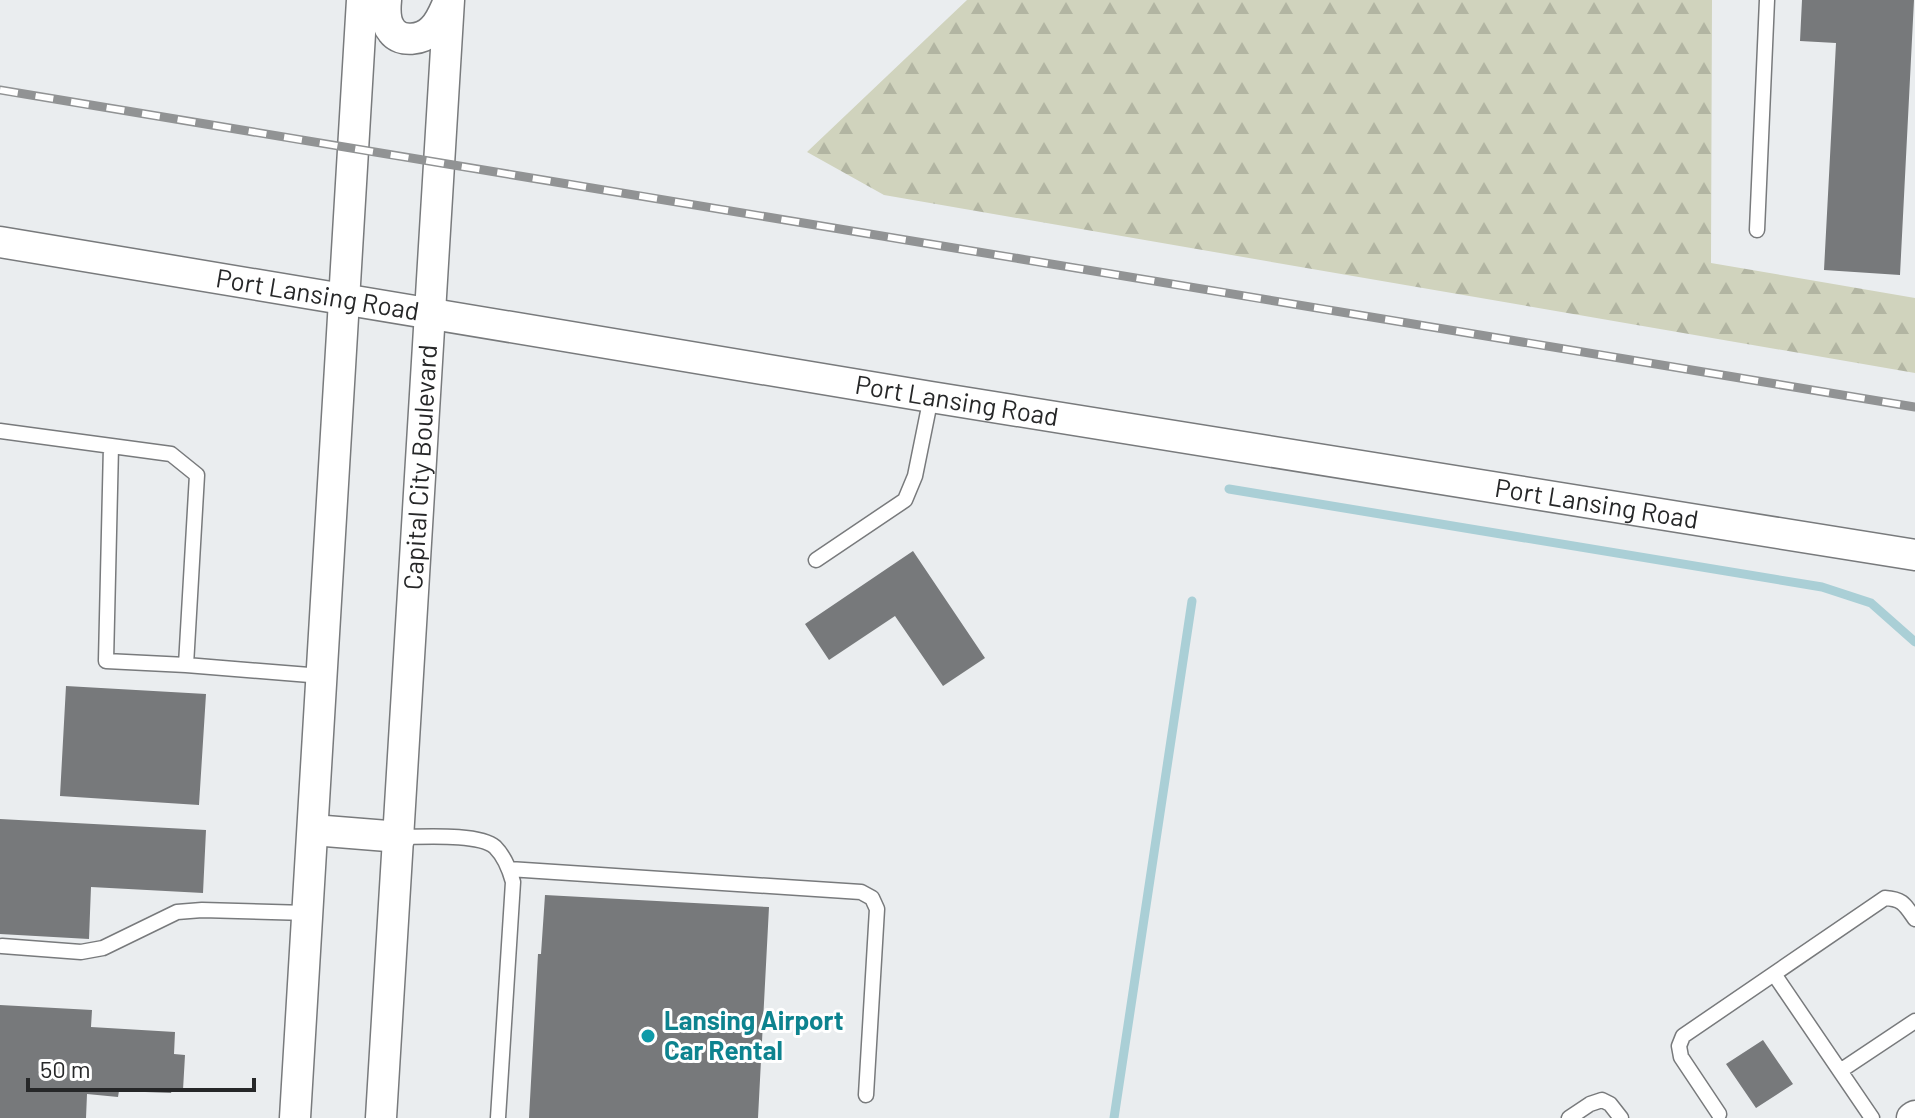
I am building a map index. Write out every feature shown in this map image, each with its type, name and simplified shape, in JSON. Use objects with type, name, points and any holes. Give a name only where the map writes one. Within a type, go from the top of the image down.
[{"type":"street","points":[[295,1118],[362,0]]},
{"type":"street","name":"Capital City Boulevard","points":[[386,0],[385,12],[390,30],[400,38],[416,39],[429,34],[438,24],[449,0]]},
{"type":"street","name":"Capital City Boulevard","points":[[381,1118],[449,0]]},
{"type":"street","name":"Port Lansing Road","points":[[0,242],[931,397],[1915,555]]},
{"type":"street","points":[[313,830],[400,837]]},
{"type":"lane","points":[[1757,230],[1767,0]]},
{"type":"lane","points":[[816,560],[905,500],[915,476],[931,397]]},
{"type":"lane","points":[[0,431],[171,454],[197,475],[186,665]]},
{"type":"lane","points":[[111,446],[106,661],[322,676]]},
{"type":"lane","points":[[400,837],[470,838],[495,846],[509,869],[513,882],[498,1118]]},
{"type":"lane","points":[[509,869],[861,892],[872,898],[877,909],[866,1095]]},
{"type":"lane","points":[[1719,1114],[1681,1057],[1679,1046],[1683,1036],[1885,898],[1898,899],[1915,919]]},
{"type":"lane","points":[[2,946],[81,952],[103,948],[177,912],[307,913]]},
{"type":"lane","points":[[1774,974],[1872,1118]]},
{"type":"lane","points":[[1840,1071],[1915,1021]]},
{"type":"lane","points":[[1569,1118],[1602,1100],[1610,1104],[1621,1118]]},
{"type":"green space","points":[[967,0],[1712,0],[1711,263],[1915,298],[1915,373],[884,195],[807,152]]},
{"type":"building","points":[[1802,0],[1914,0],[1900,275],[1824,270],[1836,43],[1800,41]]},
{"type":"building","points":[[913,551],[985,658],[943,686],[895,616],[829,660],[805,624]]},
{"type":"building","points":[[66,686],[206,694],[199,805],[60,796]]},
{"type":"building","points":[[0,819],[206,830],[203,893],[91,887],[89,939],[0,934]]},
{"type":"building","name":"Lansing Airport Car Rental","points":[[545,895],[769,907],[758,1118],[529,1118],[538,954],[541,954]]},
{"type":"building","points":[[0,1005],[92,1010],[91,1027],[175,1032],[174,1054],[185,1055],[183,1090],[172,1090],[171,1093],[119,1091],[118,1097],[87,1094],[86,1118],[0,1118]]},
{"type":"building","points":[[1763,1040],[1793,1084],[1756,1108],[1726,1064]]},
{"type":"waterway","points":[[1229,489],[1822,587],[1871,603],[1915,642]]},
{"type":"waterway","points":[[1114,1118],[1192,601]]},
{"type":"railway","points":[[0,90],[1915,407]]},
{"type":"place","name":"Lansing Airport Car Rental","points":[[648,1036]]}]
